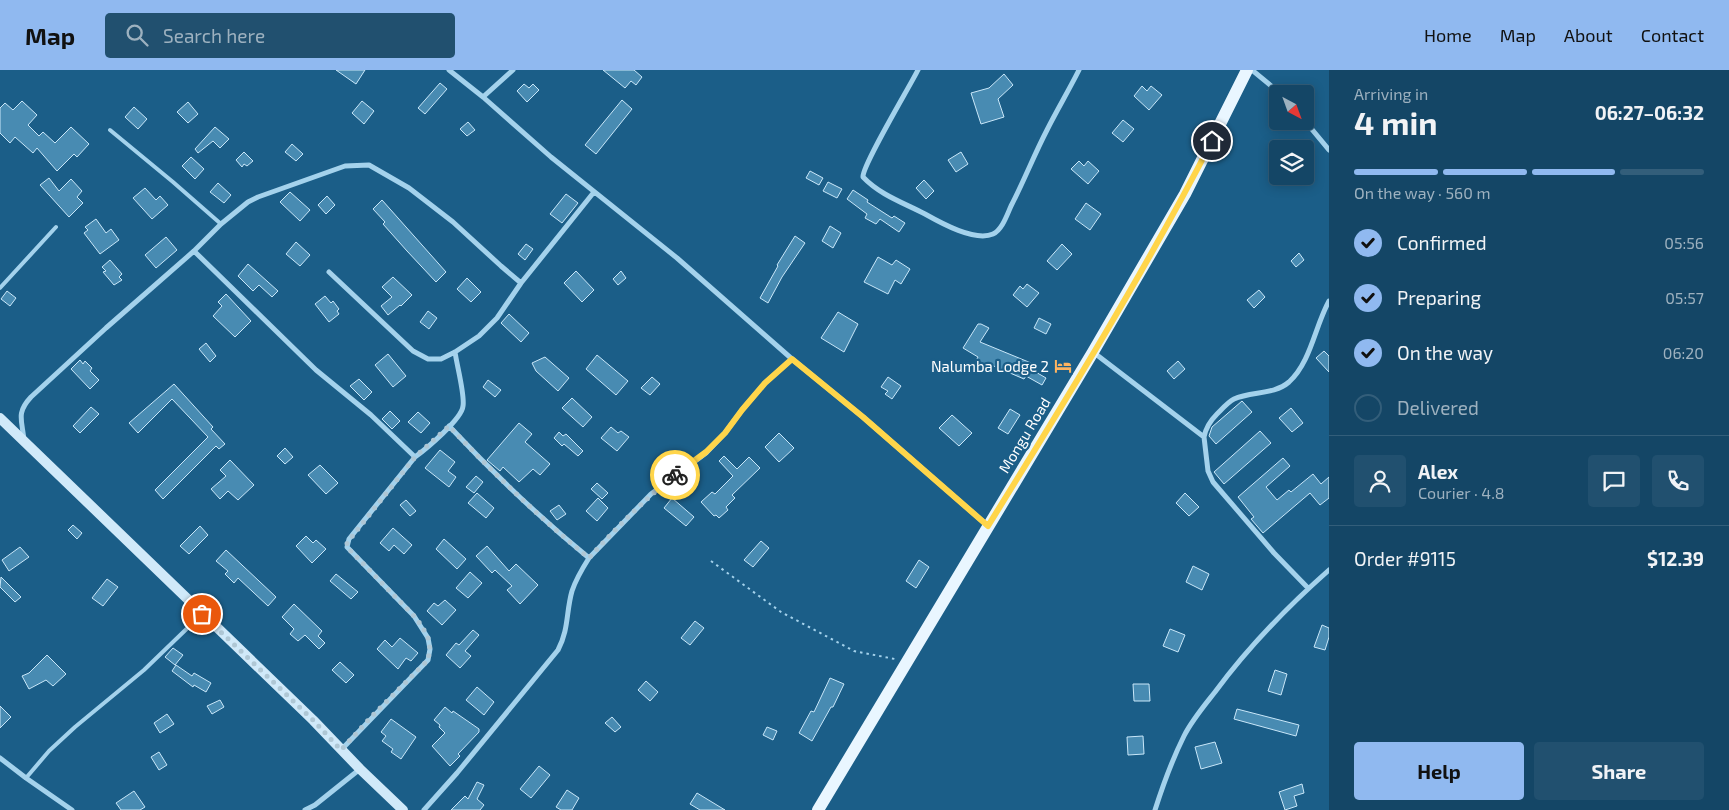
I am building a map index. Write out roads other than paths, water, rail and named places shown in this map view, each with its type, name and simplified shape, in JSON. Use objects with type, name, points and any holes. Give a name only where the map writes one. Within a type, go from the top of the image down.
[{"type":"main road","name":"Mongu Road","points":[[818,810],[1093,352],[1185,194],[1247,70]]},
{"type":"main road","points":[[0,418],[313,720],[403,810]]},
{"type":"street","points":[[449,70],[483,97],[551,157],[677,258],[988,526]]},
{"type":"street","points":[[483,97],[513,70]]},
{"type":"street","points":[[918,70],[871,156],[863,174],[864,177],[874,187],[897,201],[941,223],[962,232],[984,236],[993,234],[1001,227],[1047,130],[1079,70]]},
{"type":"street","points":[[1252,70],[1270,85]]},
{"type":"street","points":[[1312,130],[1329,150]]},
{"type":"street","points":[[24,440],[21,412],[28,401],[106,328],[194,251],[221,224],[248,202],[264,194],[345,166],[369,165],[409,188],[453,222],[521,283]]},
{"type":"street","points":[[329,272],[413,351],[428,359],[441,359],[479,336],[497,318],[521,283],[594,192]]},
{"type":"street","points":[[194,251],[316,370],[371,414],[415,457]]},
{"type":"street","points":[[1308,588],[1274,553],[1213,482],[1208,471],[1204,437],[1210,422],[1233,400],[1279,388],[1287,384],[1296,375],[1329,301]]},
{"type":"street","points":[[341,750],[428,660],[430,649],[428,638],[422,626],[347,547],[350,539],[415,457],[449,426],[463,410],[464,404],[455,352]]},
{"type":"street","points":[[1093,352],[1204,437]]},
{"type":"street","points":[[424,810],[457,773],[558,650],[566,631],[572,592],[589,558],[651,494],[706,452],[725,433],[765,383],[792,359]]},
{"type":"street","points":[[449,426],[483,463],[519,497],[589,558]]},
{"type":"street","points":[[1155,810],[1172,762],[1185,734],[1210,698],[1238,660],[1259,637],[1308,588],[1329,570]]},
{"type":"street","points":[[0,758],[72,810]]},
{"type":"street","points":[[305,810],[315,805],[360,769]]},
{"type":"lane","points":[[110,130],[221,224]]},
{"type":"lane","points":[[0,288],[56,228]]},
{"type":"lane","points":[[26,778],[49,751],[144,670],[202,614]]},
{"type":"place","name":"Nalumba Lodge 2","points":[[1063,366]]}]
